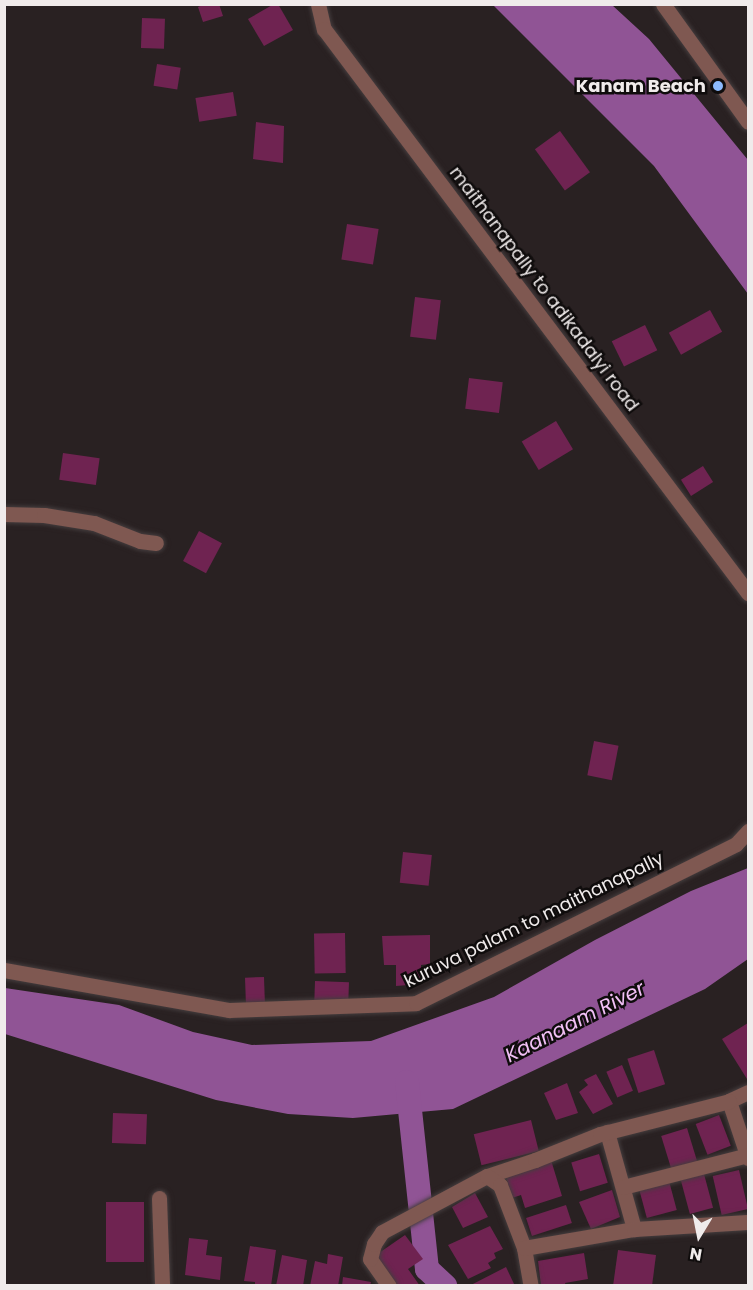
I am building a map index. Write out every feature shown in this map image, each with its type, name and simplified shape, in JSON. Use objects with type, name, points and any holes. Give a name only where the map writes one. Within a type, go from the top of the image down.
[{"type":"street","name":"maithanapally to adikadalyi road","points":[[318,4],[324,28],[748,593]]},
{"type":"street","points":[[663,4],[748,122]]},
{"type":"street","points":[[4,514],[44,515],[94,523],[140,541],[156,543]]},
{"type":"street","name":"kuruva palam to maithanapally","points":[[4,970],[229,1010],[416,1003],[736,844],[748,831]]},
{"type":"street","points":[[389,1286],[370,1259],[374,1244],[382,1232],[403,1220],[487,1176],[607,1132],[729,1101],[748,1092]]},
{"type":"street","points":[[623,1187],[748,1156],[729,1101]]},
{"type":"street","points":[[607,1132],[634,1229]]},
{"type":"street","points":[[487,1176],[500,1185],[524,1248],[531,1286]]},
{"type":"street","points":[[159,1198],[162,1286]]},
{"type":"street","points":[[524,1248],[634,1229],[748,1222]]},
{"type":"water","points":[[493,5],[612,5],[649,39],[748,160],[748,294],[654,166]]},
{"type":"water","name":"Kaanaam River","points":[[748,868],[748,959],[705,989],[453,1109],[353,1118],[288,1114],[216,1100],[5,1034],[5,988],[119,1005],[193,1032],[252,1045],[371,1041],[494,997],[595,940],[691,891]]},
{"type":"building","points":[[205,4],[219,4],[223,16],[203,22],[198,7]]},
{"type":"building","points":[[278,4],[293,30],[264,46],[248,19]]},
{"type":"building","points":[[142,18],[165,19],[164,49],[141,48]]},
{"type":"building","points":[[157,64],[181,68],[177,89],[154,86]]},
{"type":"building","points":[[233,92],[237,116],[199,122],[195,98]]},
{"type":"building","points":[[256,122],[284,126],[283,163],[253,159]]},
{"type":"building","points":[[560,131],[590,172],[565,190],[535,149]]},
{"type":"building","points":[[347,224],[379,229],[373,265],[341,260]]},
{"type":"building","points":[[415,297],[441,300],[436,340],[410,337]]},
{"type":"building","points":[[710,310],[722,332],[681,355],[669,333]]},
{"type":"building","points":[[645,325],[657,350],[624,366],[612,341]]},
{"type":"building","points":[[469,378],[503,382],[499,413],[465,409]]},
{"type":"building","points":[[556,421],[573,449],[539,470],[522,442]]},
{"type":"building","points":[[63,453],[100,458],[96,485],[59,480]]},
{"type":"building","points":[[703,466],[713,482],[691,496],[681,480]]},
{"type":"building","points":[[199,531],[222,543],[206,573],[183,561]]},
{"type":"building","points":[[594,741],[619,746],[612,780],[587,775]]},
{"type":"building","points":[[403,852],[432,855],[429,886],[400,883]]},
{"type":"building","points":[[345,933],[346,973],[315,974],[314,934]]},
{"type":"building","points":[[430,935],[430,964],[421,965],[421,984],[396,986],[396,965],[384,965],[382,936]]},
{"type":"building","points":[[264,977],[265,1003],[246,1004],[245,978]]},
{"type":"building","points":[[315,981],[349,982],[348,1001],[314,1000]]},
{"type":"building","points":[[748,1023],[748,1078],[747,1079],[722,1039]]},
{"type":"building","points":[[654,1050],[665,1084],[638,1093],[627,1059]]},
{"type":"building","points":[[622,1065],[633,1091],[617,1097],[606,1072]]},
{"type":"building","points":[[596,1074],[613,1104],[593,1114],[579,1092],[588,1085],[584,1080]]},
{"type":"building","points":[[567,1083],[578,1113],[556,1120],[544,1093]]},
{"type":"building","points":[[113,1113],[147,1114],[146,1144],[112,1143]]},
{"type":"building","points":[[719,1115],[731,1146],[707,1155],[696,1124]]},
{"type":"building","points":[[531,1120],[539,1151],[481,1165],[474,1134]]},
{"type":"building","points":[[687,1128],[698,1163],[672,1171],[661,1136]]},
{"type":"building","points":[[599,1154],[608,1183],[580,1191],[571,1162]]},
{"type":"building","points":[[551,1160],[562,1196],[525,1208],[521,1195],[512,1198],[505,1174]]},
{"type":"building","points":[[739,1170],[748,1209],[722,1215],[713,1176]]},
{"type":"building","points":[[704,1174],[713,1208],[690,1214],[681,1180]]},
{"type":"building","points":[[669,1181],[677,1210],[647,1218],[639,1189]]},
{"type":"building","points":[[612,1190],[620,1217],[591,1229],[579,1202]]},
{"type":"building","points":[[475,1193],[488,1217],[463,1228],[452,1207]]},
{"type":"building","points":[[106,1202],[144,1202],[144,1262],[106,1262]]},
{"type":"building","points":[[566,1205],[572,1223],[532,1236],[526,1218]]},
{"type":"building","points":[[490,1226],[503,1249],[494,1253],[496,1258],[488,1263],[491,1268],[468,1279],[448,1245]]},
{"type":"building","points":[[405,1235],[423,1259],[408,1269],[420,1286],[398,1286],[376,1255]]},
{"type":"building","points":[[189,1238],[208,1240],[206,1255],[222,1257],[220,1280],[185,1275]]},
{"type":"building","points":[[250,1246],[276,1250],[271,1286],[255,1286],[255,1282],[244,1281]]},
{"type":"building","points":[[618,1250],[656,1255],[652,1286],[613,1286]]},
{"type":"building","points":[[584,1253],[588,1279],[565,1283],[566,1286],[541,1286],[538,1261]]},
{"type":"building","points":[[328,1254],[343,1257],[338,1286],[310,1286],[315,1261],[327,1264]]},
{"type":"building","points":[[282,1255],[307,1260],[303,1286],[276,1286]]},
{"type":"building","points":[[506,1267],[515,1286],[469,1286]]},
{"type":"building","points":[[343,1277],[371,1282],[370,1286],[342,1286]]},
{"type":"waterway","points":[[407,1082],[427,1269],[445,1286]]},
{"type":"place","name":"Kanam Beach","points":[[718,86]]}]
